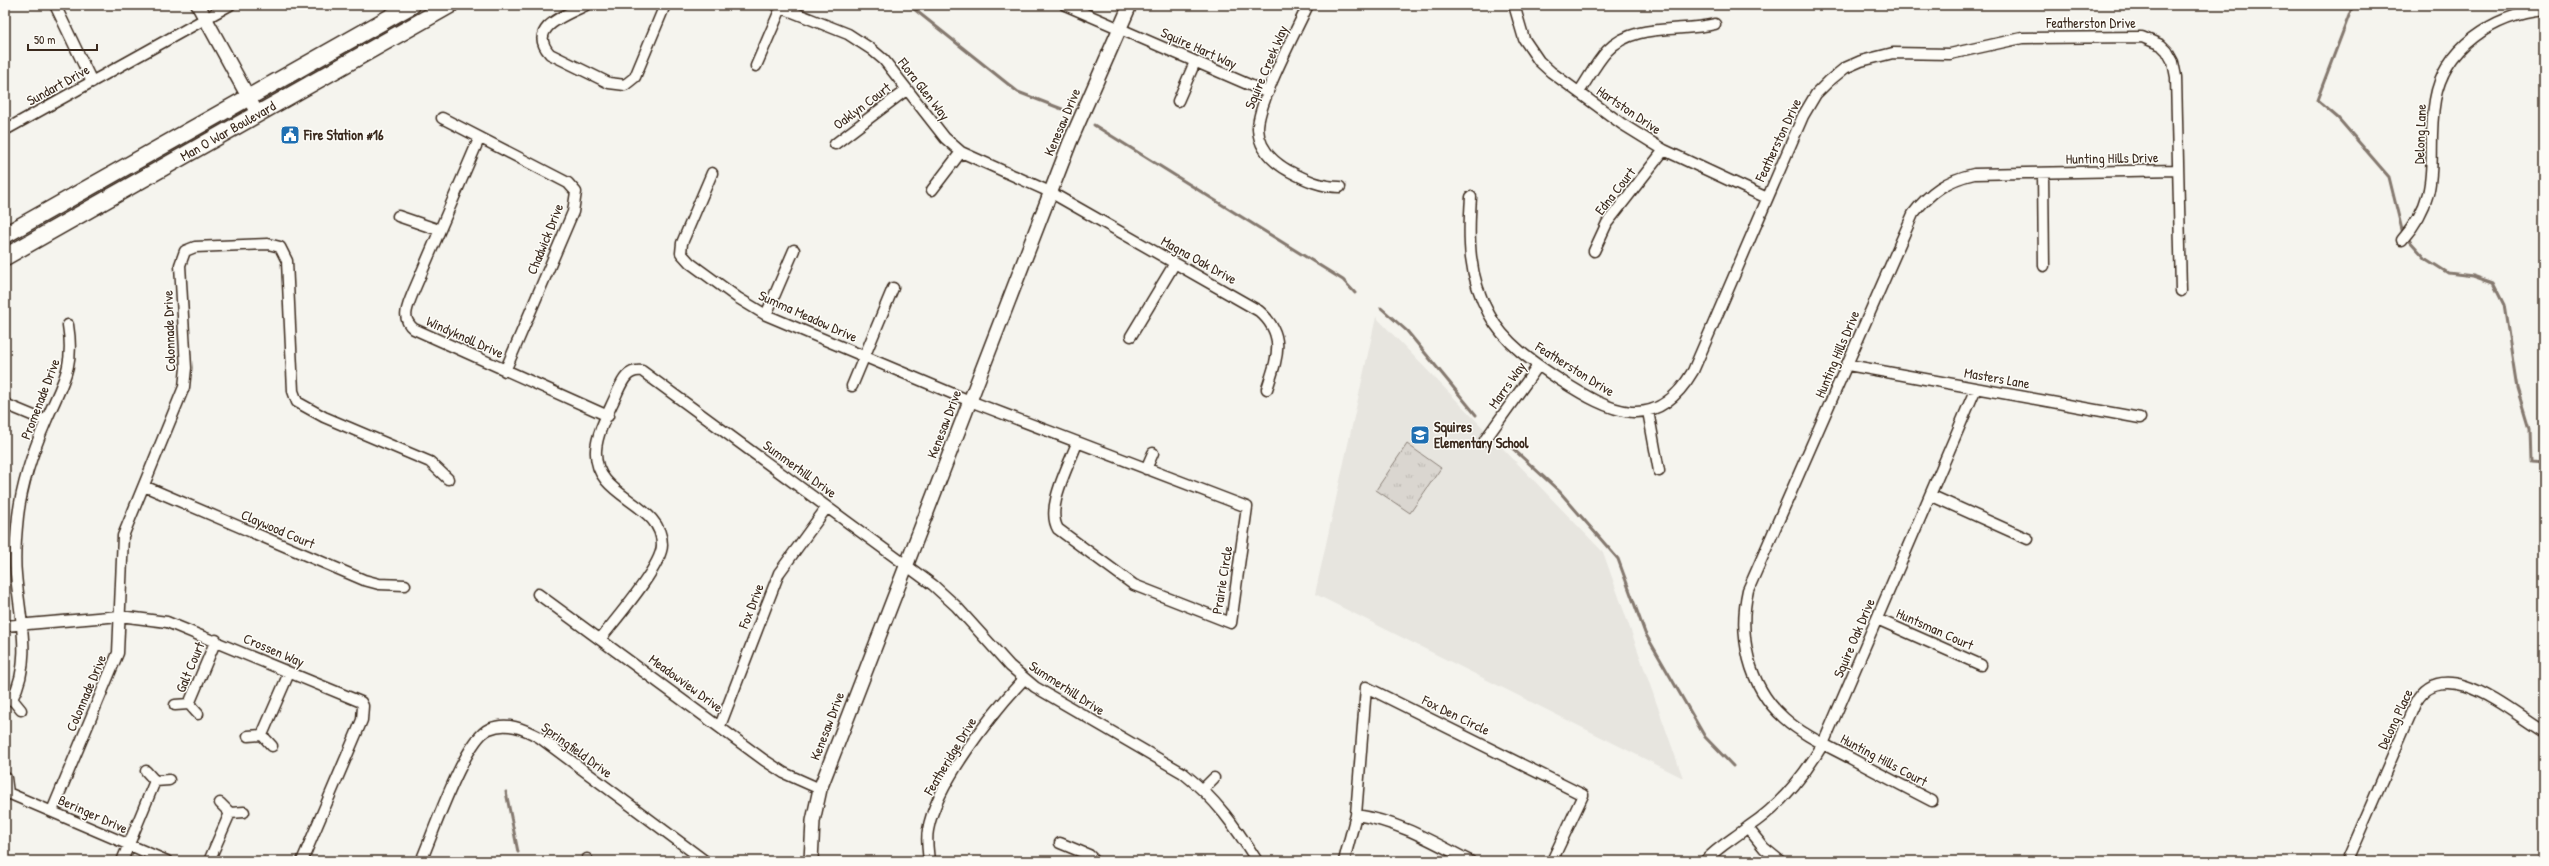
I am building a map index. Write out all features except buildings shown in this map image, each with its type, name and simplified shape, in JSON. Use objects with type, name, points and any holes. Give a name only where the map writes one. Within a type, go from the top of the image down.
[{"type":"main road","name":"Man O War Boulevard","points":[[5,236],[412,5]]},
{"type":"main road","name":"Man O War Boulevard","points":[[5,257],[450,5]]},
{"type":"street","points":[[55,5],[92,82]]},
{"type":"street","points":[[198,5],[257,113]]},
{"type":"street","name":"Sundart Drive","points":[[5,130],[230,5]]},
{"type":"street","points":[[586,5],[546,27],[542,36],[545,48],[550,54],[595,77],[620,85],[625,85],[635,77],[665,5]]},
{"type":"street","name":"Squire Hart Way","points":[[1065,5],[1268,93]]},
{"type":"street","name":"Kenesaw Drive","points":[[811,861],[813,821],[820,789],[1050,192],[1130,5]]},
{"type":"street","name":"Squire Creek Way","points":[[1308,5],[1268,93],[1259,117],[1258,128],[1264,149],[1272,158],[1299,176],[1314,183],[1340,187]]},
{"type":"street","name":"Hartston Drive","points":[[1514,5],[1519,28],[1531,50],[1551,72],[1622,124],[1664,150],[1767,198]]},
{"type":"street","points":[[756,66],[778,6]]},
{"type":"street","name":"Flora Glen Way","points":[[778,6],[860,41],[884,60],[945,138],[960,152],[1050,192]]},
{"type":"street","name":"Delong Lane","points":[[2402,240],[2410,232],[2424,210],[2432,183],[2435,100],[2448,66],[2463,46],[2487,28],[2507,17],[2544,10]]},
{"type":"street","points":[[1579,92],[1606,52],[1627,36],[1638,33],[1686,30],[1715,24]]},
{"type":"street","name":"Featherston Drive","points":[[1471,197],[1470,261],[1478,290],[1490,316],[1504,334],[1538,366],[1600,404],[1628,412],[1648,410],[1663,404],[1675,396],[1693,371],[1806,111],[1816,94],[1845,68],[1878,55],[1892,53],[1950,54],[2022,38],[2134,35],[2160,45],[2173,62],[2176,77],[2181,291]]},
{"type":"street","points":[[1178,101],[1195,62]]},
{"type":"street","name":"Oaklyn Court","points":[[835,144],[906,90]]},
{"type":"street","name":"Chadwick Drive","points":[[442,118],[479,139],[568,183],[576,192],[573,212],[505,370]]},
{"type":"street","name":"Windyknoll Drive","points":[[479,139],[439,230],[408,307],[407,322],[414,329],[608,416]]},
{"type":"street","name":"Edna Court","points":[[1594,251],[1608,223],[1664,150]]},
{"type":"street","points":[[932,190],[960,152]]},
{"type":"street","name":"Hunting Hills Drive","points":[[1823,744],[1783,718],[1765,695],[1748,657],[1743,624],[1748,590],[1913,214],[1925,199],[1936,189],[1960,177],[1990,173],[2178,170]]},
{"type":"street","name":"Summa Meadow Drive","points":[[712,173],[682,243],[681,253],[690,263],[738,298],[766,315],[970,401]]},
{"type":"street","points":[[2042,173],[2044,266]]},
{"type":"street","name":"Magna Oak Drive","points":[[1050,192],[1243,301],[1268,319],[1278,341],[1276,363],[1267,389]]},
{"type":"street","points":[[398,216],[439,230]]},
{"type":"street","name":"Colonnade Drive","points":[[52,810],[116,661],[120,616],[123,536],[130,512],[144,486],[184,387],[182,256],[185,251],[195,247],[268,244],[280,248],[287,261],[293,391],[297,402],[324,417],[430,462],[448,479]]},
{"type":"street","points":[[766,315],[794,250]]},
{"type":"street","points":[[1132,336],[1174,263]]},
{"type":"street","points":[[852,386],[893,288]]},
{"type":"street","name":"Promenade Drive","points":[[8,700],[22,668],[21,624],[15,572],[18,516],[27,471],[46,421],[69,370],[71,351],[68,325]]},
{"type":"street","name":"Masters Lane","points":[[1848,365],[2140,418]]},
{"type":"street","name":"Marrs Way","points":[[1485,440],[1538,366]]},
{"type":"street","name":"Summerhill Drive","points":[[601,638],[656,563],[662,544],[658,528],[653,520],[616,491],[605,480],[598,469],[597,443],[623,380],[634,371],[645,372],[945,595],[1024,679],[1054,699],[1183,773],[1203,789],[1231,820],[1252,860]]},
{"type":"street","name":"Squire Oak Drive","points":[[1706,861],[1723,843],[1748,828],[1791,789],[1823,744],[1976,388]]},
{"type":"street","name":"Prairie Circle","points":[[970,401],[1247,507],[1231,623],[1134,585],[1058,529],[1053,522],[1054,506],[1077,443]]},
{"type":"street","points":[[5,404],[46,421]]},
{"type":"street","points":[[1648,410],[1659,471]]},
{"type":"street","points":[[1146,469],[1153,453]]},
{"type":"street","name":"Claywood Court","points":[[144,486],[364,580],[378,584],[405,585]]},
{"type":"street","points":[[1930,495],[2028,538]]},
{"type":"street","name":"Fox Drive","points":[[720,726],[779,573],[827,507]]},
{"type":"street","name":"Meadowview Drive","points":[[538,594],[601,638],[784,773],[820,789]]},
{"type":"street","name":"Crossen Way","points":[[5,626],[120,616],[167,622],[216,640],[289,673],[357,699],[363,706],[362,720],[302,861]]},
{"type":"street","name":"Huntsman Court","points":[[1877,619],[1981,665]]},
{"type":"street","name":"Galt Court","points":[[189,704],[216,640]]},
{"type":"street","points":[[262,735],[289,673]]},
{"type":"street","name":"Featheridge Drive","points":[[929,861],[928,832],[939,799],[983,726],[1024,679]]},
{"type":"street","name":"Delong Place","points":[[2347,861],[2415,704],[2425,689],[2437,682],[2459,683],[2486,696],[2544,732]]},
{"type":"street","name":"Fox Den Circle","points":[[1344,861],[1356,815],[1366,687],[1583,795],[1552,861]]},
{"type":"street","points":[[8,700],[21,710]]},
{"type":"street","points":[[174,705],[189,704],[198,714]]},
{"type":"street","name":"Springfield Drive","points":[[421,861],[472,746],[488,729],[508,726],[523,729],[539,737],[704,861]]},
{"type":"street","points":[[248,736],[262,735]]},
{"type":"street","points":[[262,735],[272,746]]},
{"type":"street","name":"Hunting Hills Court","points":[[1823,744],[1932,802]]},
{"type":"street","points":[[146,771],[155,782]]},
{"type":"street","points":[[6,778],[6,794]]},
{"type":"street","points":[[1203,789],[1214,778]]},
{"type":"street","points":[[155,782],[169,780]]},
{"type":"street","points":[[122,861],[155,782]]},
{"type":"street","name":"Beringer Drive","points":[[6,794],[52,810],[167,861]]},
{"type":"street","points":[[220,802],[230,813]]},
{"type":"street","points":[[230,813],[244,812]]},
{"type":"street","points":[[209,861],[230,813]]},
{"type":"street","points":[[1356,815],[1376,818],[1398,825],[1470,861]]},
{"type":"street","points":[[1748,828],[1764,848],[1780,861]]},
{"type":"street","points":[[1060,843],[1089,855],[1095,861]]},
{"type":"shaded area","name":"Squires Elementary School","points":[[1376,317],[1603,552],[1683,778],[1315,594]]},
{"type":"green space","points":[[1407,444],[1441,468],[1410,513],[1376,490]]},
{"type":"waterway","points":[[909,5],[1018,92],[1062,109]]},
{"type":"waterway","points":[[2353,5],[2317,100],[2338,118],[2389,177],[2403,234]]},
{"type":"waterway","points":[[1094,125],[1343,280],[1355,293]]},
{"type":"waterway","points":[[2407,238],[2426,259],[2448,273],[2473,276],[2493,283],[2504,305],[2517,388],[2529,428],[2530,462],[2544,463]]},
{"type":"waterway","points":[[1381,308],[1407,331],[1476,415]]},
{"type":"waterway","points":[[1510,446],[1559,491],[1618,559],[1645,633],[1705,737],[1733,766]]},
{"type":"waterway","points":[[506,792],[518,852]]},
{"type":"place","name":"Fire Station #16","points":[[290,135]]},
{"type":"place","name":"Squires Elementary School","points":[[1420,435]]}]
